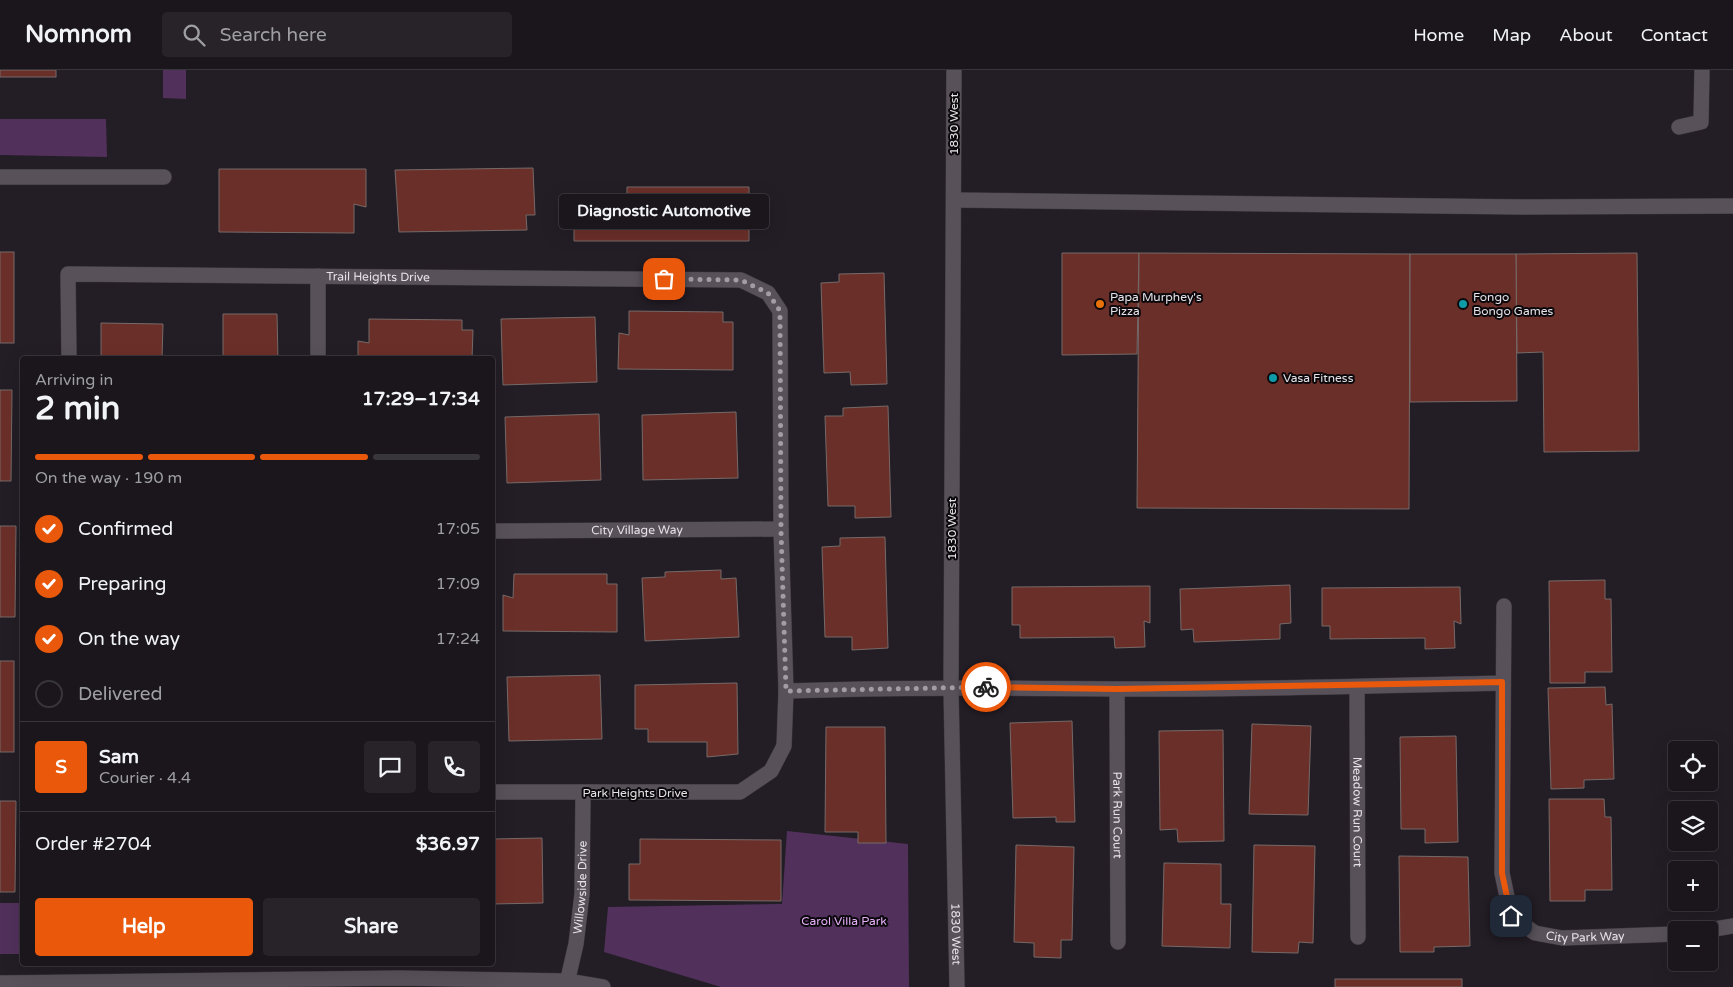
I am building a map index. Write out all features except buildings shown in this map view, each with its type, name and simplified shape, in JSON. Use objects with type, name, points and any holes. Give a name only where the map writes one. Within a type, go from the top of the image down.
[{"type":"street","name":"1830 West","points":[[954,70],[951,689],[957,987]]},
{"type":"street","points":[[1679,127],[1701,122],[1702,70]]},
{"type":"street","points":[[0,177],[164,177]]},
{"type":"street","points":[[954,200],[1523,207],[1733,206]]},
{"type":"street","name":"Trail Heights Drive","points":[[68,356],[68,274],[741,280],[768,293],[780,311],[781,530]]},
{"type":"street","points":[[318,276],[318,356]]},
{"type":"street","points":[[781,530],[786,691],[902,687],[951,689],[985,687],[1117,689],[1502,682]]},
{"type":"street","name":"City Village Way","points":[[495,531],[781,530]]},
{"type":"street","name":"City Park Way","points":[[1504,606],[1502,873],[1511,916],[1535,933],[1562,938],[1668,934]]},
{"type":"street","name":"Meadow Run Court","points":[[1357,686],[1358,937]]},
{"type":"street","name":"Park Run Court","points":[[1117,689],[1118,942]]},
{"type":"street","name":"Park Heights Drive","points":[[495,792],[583,794],[740,792],[771,771],[784,746],[786,691]]},
{"type":"street","name":"Willowside Drive","points":[[567,984],[576,944],[582,894],[583,794]]},
{"type":"street","points":[[1718,928],[1733,926]]},
{"type":"street","points":[[0,983],[176,984],[399,978],[602,987]]},
{"type":"green space","points":[[163,70],[186,70],[186,99],[163,98]]},
{"type":"green space","points":[[0,119],[106,119],[107,157],[0,155]]},
{"type":"green space","name":"Carol Villa Park","points":[[787,831],[908,844],[909,987],[721,987],[604,952],[608,907],[782,904]]},
{"type":"green space","points":[[0,903],[20,903],[20,954],[0,954]]},
{"type":"way so far","points":[[664,279],[741,280],[768,293],[780,311],[781,530],[786,691],[902,687],[951,689],[986,687]]},
{"type":"place","name":"Diagnostic Automotive","points":[[664,279]]},
{"type":"place","name":"Papa Murphey's Pizza","points":[[1100,304]]},
{"type":"place","name":"Fongo Bongo Games","points":[[1463,304]]},
{"type":"place","name":"Vasa Fitness","points":[[1273,378]]},
{"type":"route","points":[[986,687],[1117,689],[1502,682],[1502,873],[1511,916]]}]
